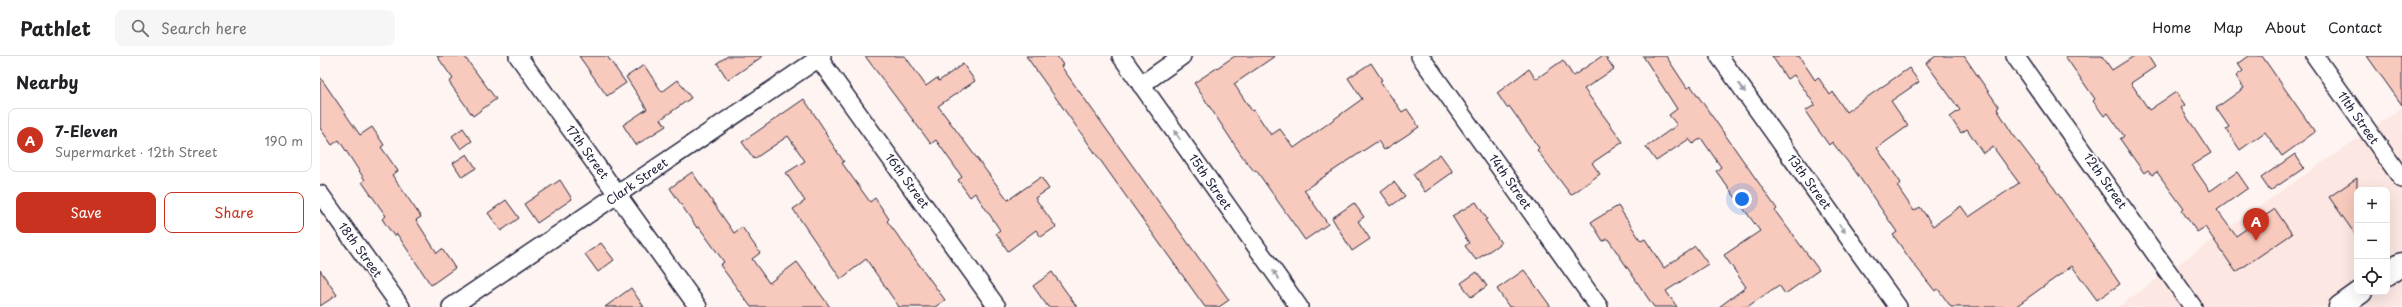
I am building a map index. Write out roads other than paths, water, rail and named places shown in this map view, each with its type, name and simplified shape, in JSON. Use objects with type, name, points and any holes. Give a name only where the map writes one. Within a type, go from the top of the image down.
[{"type":"main road","points":[[2390,272],[2402,264]]},
{"type":"main road","points":[[2340,307],[2357,295]]},
{"type":"street","name":"17th Street","points":[[518,56],[698,307]]},
{"type":"street","name":"15th Street","points":[[1121,56],[1299,307]]},
{"type":"street","points":[[1141,85],[1182,56]]},
{"type":"street","name":"14th Street","points":[[1420,56],[1599,307]]},
{"type":"street","name":"13th Street","points":[[1719,56],[1898,307]]},
{"type":"street","name":"12th Street","points":[[2016,56],[2193,307]]},
{"type":"street","name":"11th Street","points":[[2314,56],[2402,179]]},
{"type":"street","name":"Clark Street","points":[[451,307],[618,195],[819,57]]},
{"type":"street","name":"16th Street","points":[[819,57],[997,307]]},
{"type":"street","name":"18th Street","points":[[320,194],[401,307]]},
{"type":"place","name":"7-Eleven","points":[[2256,241]]}]
